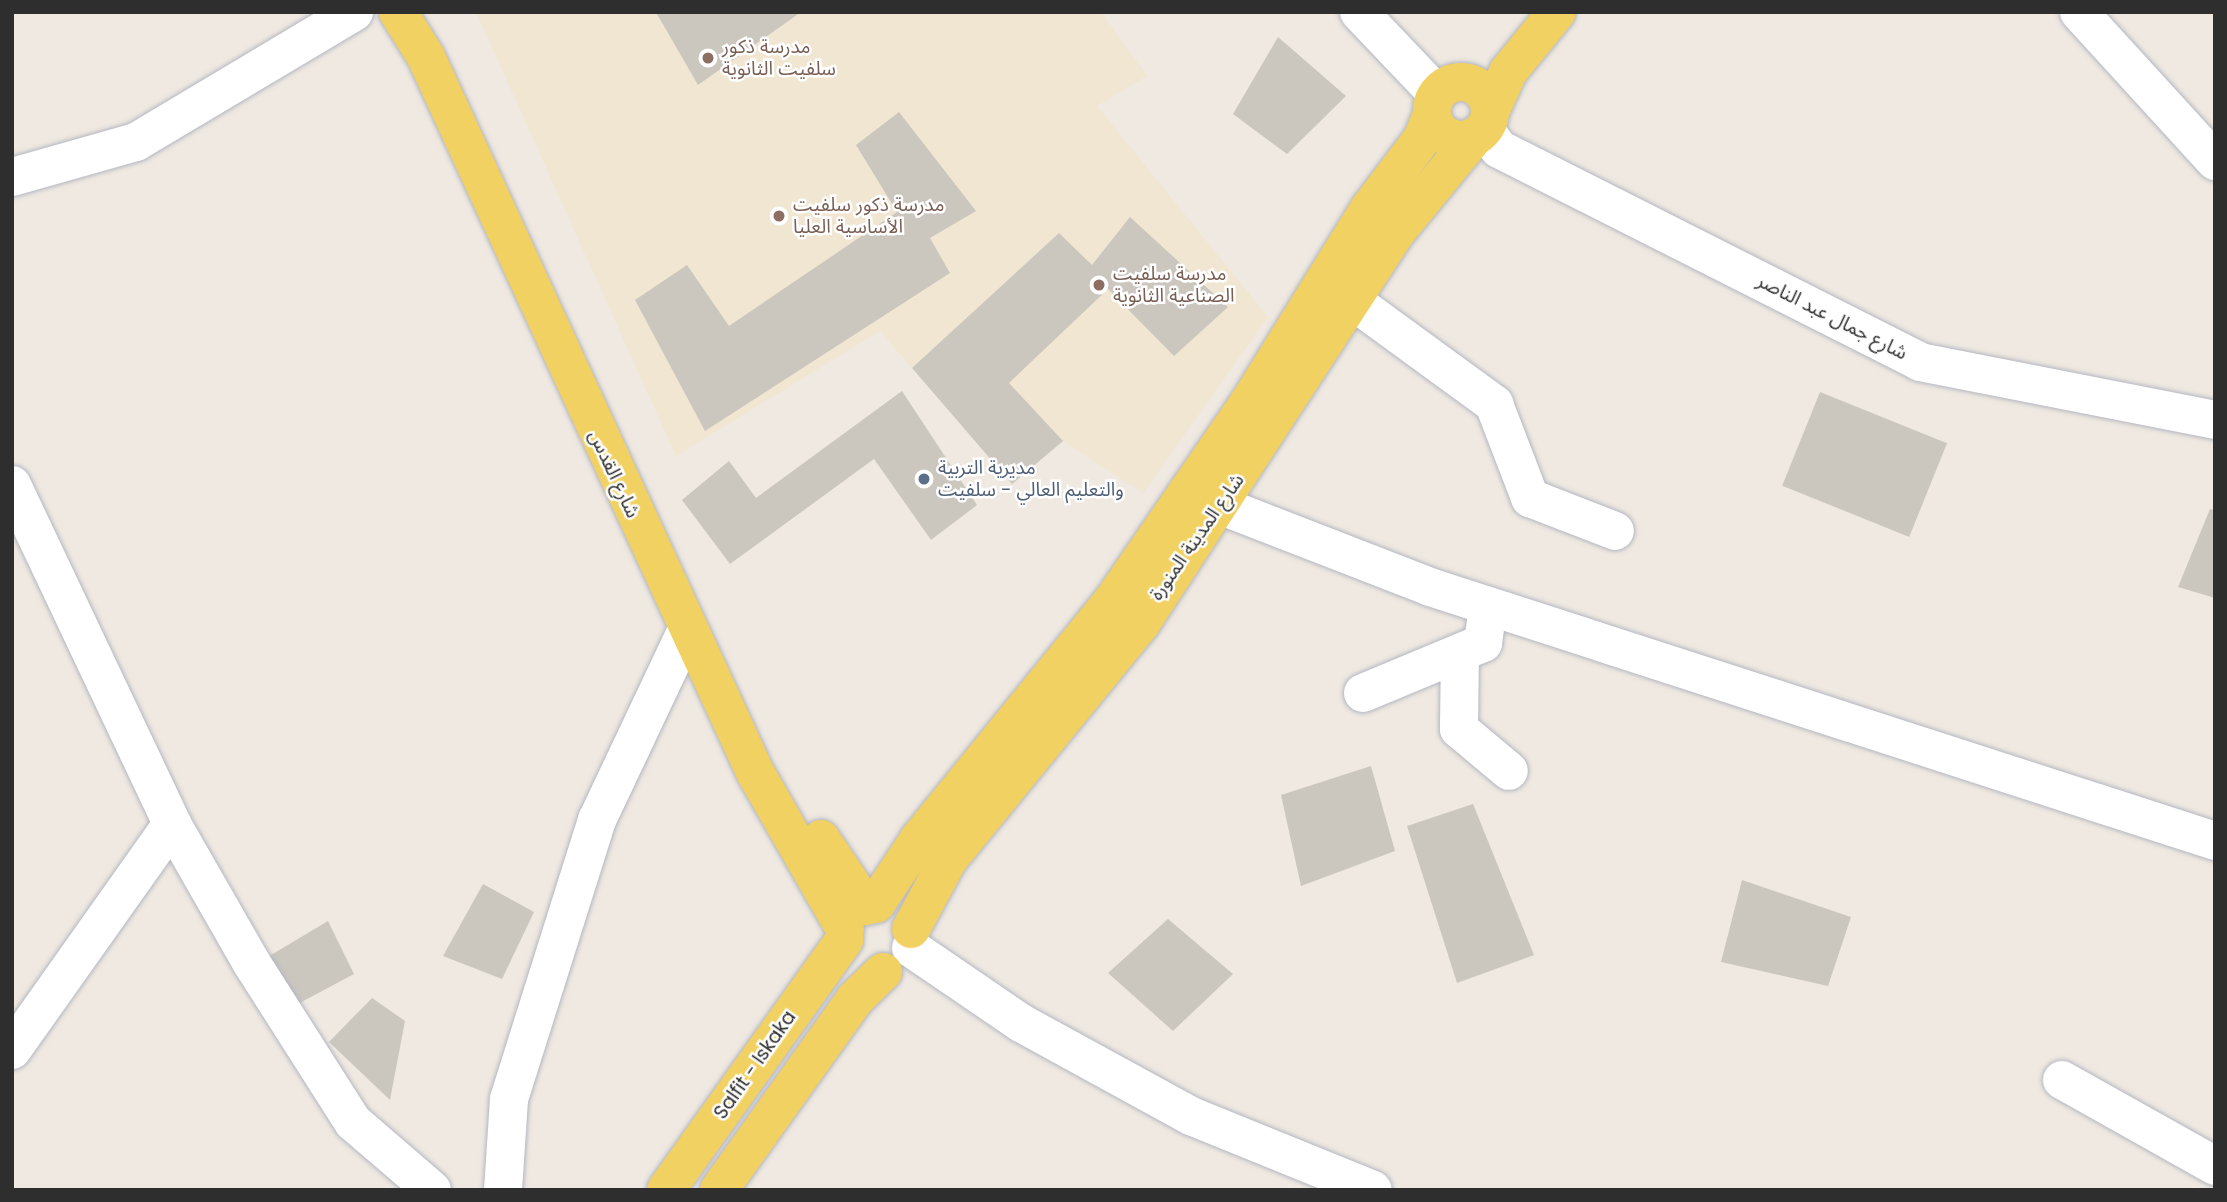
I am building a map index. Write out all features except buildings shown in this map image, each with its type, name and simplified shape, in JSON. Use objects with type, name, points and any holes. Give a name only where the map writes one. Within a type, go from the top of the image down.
[{"type":"main road","name":"شارع القدس","points":[[398,12],[426,57],[687,630],[792,844],[858,920]]},
{"type":"main road","name":"شارع القدس","points":[[430,12],[779,761],[834,862],[858,920]]},
{"type":"main road","points":[[1443,97],[1478,71],[1525,12]]},
{"type":"main road","name":"شارع المدينة المنورة","points":[[902,950],[948,860],[1142,622],[1426,190],[1483,125],[1508,72],[1557,12]]},
{"type":"main road","points":[[1478,86],[1483,125],[1446,135],[1443,97],[1478,86]]},
{"type":"main road","name":"شارع المدينة المنورة","points":[[858,920],[919,839],[1111,603],[1248,404],[1369,209],[1422,139],[1443,97]]},
{"type":"main road","points":[[719,1190],[855,999],[902,950],[900,911],[858,920],[855,964],[902,950]]},
{"type":"main road","name":"Salfit - Iskaka","points":[[666,1190],[858,920]]},
{"type":"street","points":[[12,177],[136,142],[354,12]]},
{"type":"street","points":[[1359,12],[1443,97]]},
{"type":"street","points":[[2079,12],[2215,161]]},
{"type":"street","name":"شارع جمال عبد الناصر","points":[[1483,125],[1499,149],[1920,362],[2215,420]]},
{"type":"street","points":[[1353,301],[1494,404],[1530,498],[1615,531]]},
{"type":"street","points":[[12,485],[172,824],[353,1122],[432,1190]]},
{"type":"street","points":[[1219,505],[1488,606],[2215,841]]},
{"type":"street","points":[[1363,693],[1483,643],[1488,606]]},
{"type":"street","points":[[503,1190],[509,1099],[597,820],[687,630]]},
{"type":"street","points":[[1460,653],[1459,729],[1509,771]]},
{"type":"street","points":[[12,1050],[172,824]]},
{"type":"street","points":[[902,950],[1021,1023],[1191,1116],[1373,1190]]},
{"type":"street","points":[[2062,1080],[2215,1166]]},
{"type":"shaded area","name":"مدرسة ذكور سلفيت الأساسية العليا","points":[[476,12],[1101,12],[1147,76],[1097,106],[1268,317],[1143,493],[1063,441],[1012,484],[880,331],[676,456]]},
{"type":"place","name":"مدرسة ذكور سلفيت الثانوية","points":[[708,58]]},
{"type":"place","name":"مدرسة ذكور سلفيت الأساسية العليا","points":[[779,216]]},
{"type":"place","name":"مدرسة سلفيت الصناعية الثانوية","points":[[1099,285]]},
{"type":"place","name":"مديرية التربية والتعليم العالي - سلفيت","points":[[924,479]]}]
